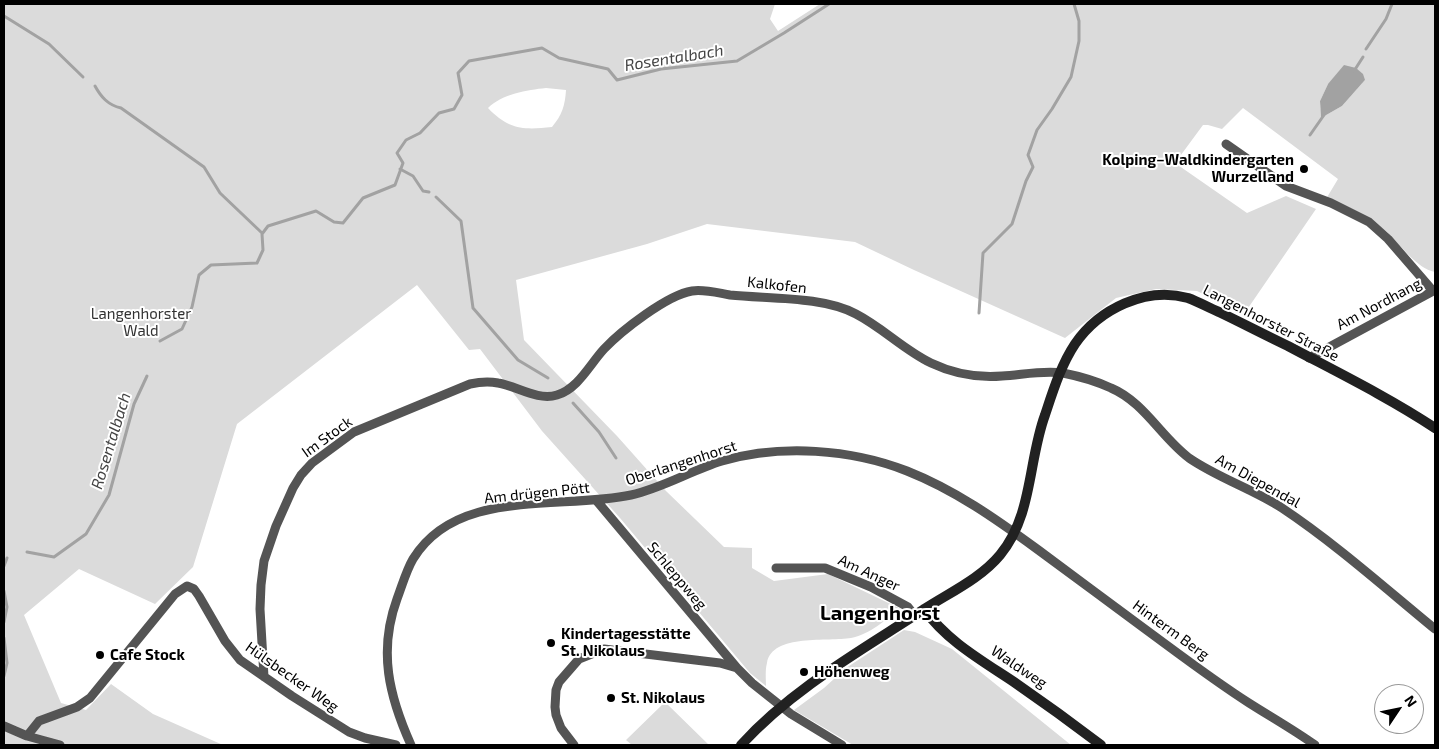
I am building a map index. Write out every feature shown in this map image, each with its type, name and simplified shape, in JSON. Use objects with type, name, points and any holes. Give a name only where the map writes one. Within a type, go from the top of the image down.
[{"type":"street","points":[[1226,144],[1286,186],[1331,203],[1369,222],[1388,239],[1434,290]]},
{"type":"street","name":"Am Nordhang","points":[[1309,358],[1434,290]]},
{"type":"street","name":"Kalkofen","points":[[512,387],[550,396],[565,391],[577,382],[613,340],[669,299],[693,291],[794,300],[827,304],[845,309],[861,316],[931,363],[969,374],[988,377],[1061,373]]},
{"type":"street","name":"Langenhorster Straße","points":[[741,745],[782,705],[859,651],[992,564],[1008,544],[1022,518],[1035,448],[1042,423],[1061,373],[1074,346],[1085,331],[1099,319],[1126,302],[1144,297],[1159,296],[1189,299],[1250,327],[1416,415],[1435,428]]},
{"type":"street","name":"Am Diependal","points":[[1061,373],[1112,388],[1127,398],[1143,411],[1187,456],[1210,471],[1251,490],[1280,507],[1333,546],[1435,629]]},
{"type":"street","name":"Im Stock","points":[[264,677],[260,609],[264,561],[276,526],[293,488],[306,468],[354,432],[459,388],[481,381],[512,387]]},
{"type":"street","name":"Oberlangenhorst","points":[[607,499],[633,495],[723,461],[765,453],[824,452],[873,460],[935,482],[959,495],[1015,533]]},
{"type":"street","name":"Am drügen Pött","points":[[411,745],[403,728],[394,698],[388,666],[386,640],[394,607],[411,562],[420,549],[441,529],[467,516],[512,506],[607,499]]},
{"type":"street","name":"Schleppweg","points":[[596,500],[737,668],[752,683],[782,705]]},
{"type":"street","name":"Hinterm Berg","points":[[1015,533],[1230,690],[1315,745]]},
{"type":"street","name":"Am Anger","points":[[776,568],[825,568],[870,587],[908,607],[915,616]]},
{"type":"street","name":"Hülsbecker Weg","points":[[27,736],[39,721],[77,708],[90,698],[175,594],[187,586],[194,589],[225,641],[240,660],[349,732],[396,745]]},
{"type":"street","name":"Waldweg","points":[[924,610],[934,623],[957,644],[1057,712],[1101,745]]},
{"type":"street","points":[[574,745],[561,728],[556,715],[556,690],[559,682],[568,670],[579,659],[591,653],[604,649],[629,651],[720,663],[737,668]]},
{"type":"street","points":[[782,705],[799,719],[842,745]]},
{"type":"street","points":[[4,726],[27,736],[60,745]]},
{"type":"green space","name":"Langenhorster Wald","points":[[4,4],[775,4],[770,19],[778,31],[820,4],[1435,4],[1435,272],[1421,266],[1387,232],[1373,221],[1351,208],[1326,199],[1338,179],[1243,108],[1222,129],[1203,125],[1175,163],[1247,213],[1286,196],[1316,209],[1244,314],[1197,291],[1156,289],[1116,298],[1065,338],[855,242],[707,224],[647,244],[516,280],[524,340],[617,436],[666,491],[724,547],[752,548],[752,568],[774,581],[828,574],[901,609],[871,630],[858,636],[803,641],[779,647],[771,653],[767,663],[766,686],[750,673],[620,518],[542,431],[480,349],[469,350],[417,285],[237,424],[193,567],[155,604],[79,569],[24,615],[61,703],[86,710],[111,684],[153,714],[223,745],[4,745]],"holes":[[[1365,80],[1342,106],[1321,118],[1320,101],[1328,84]],[[546,88],[566,90],[562,110],[552,127],[517,127],[503,121],[488,108],[507,96]]]},
{"type":"green space","points":[[904,630],[915,632],[952,649],[1071,745],[853,745],[794,710],[824,688],[846,668]]},
{"type":"green space","points":[[665,702],[709,745],[632,745],[626,740]]},
{"type":"shaded area","points":[[1344,65],[1356,68],[1363,74],[1365,80],[1342,106],[1321,118],[1320,101],[1328,84]]},
{"type":"waterway","name":"Rosentalbach","points":[[160,341],[182,329],[192,307],[199,275],[211,265],[257,263],[263,250],[262,234],[268,226],[316,211],[334,222],[343,223],[363,198],[395,185],[403,163],[397,153],[406,140],[420,133],[439,113],[454,109],[462,95],[458,73],[469,61],[542,48],[559,58],[608,69],[617,80],[661,69],[737,61],[829,4]]},
{"type":"waterway","points":[[979,313],[983,253],[1012,224],[1026,181],[1033,167],[1028,155],[1037,130],[1071,77],[1079,41],[1079,21],[1074,4]]},
{"type":"waterway","points":[[1366,49],[1386,19],[1392,4]]},
{"type":"waterway","points":[[4,16],[49,44],[83,77]]},
{"type":"waterway","points":[[1354,71],[1363,57]]},
{"type":"waterway","points":[[95,86],[102,97],[109,103],[121,108],[204,167],[220,193],[262,233]]},
{"type":"waterway","points":[[1310,135],[1324,115]]},
{"type":"waterway","points":[[400,169],[413,176],[423,191],[429,192]]},
{"type":"waterway","points":[[436,197],[461,221],[473,308],[518,360],[548,378]]},
{"type":"waterway","name":"Rosentalbach","points":[[27,552],[54,557],[86,534],[109,495],[134,404],[147,376]]},
{"type":"waterway","points":[[573,403],[599,432],[616,458]]},
{"type":"waterway","name":"Rosentalbach","points":[[4,566],[7,558]]},
{"type":"waterway","name":"Rosentalbach","points":[[4,591],[7,607],[4,622]]},
{"type":"waterway","name":"Rosentalbach","points":[[4,638],[7,663],[4,676]]},
{"type":"place","name":"Kolping–Waldkindergarten Wurzelland","points":[[1304,169]]},
{"type":"place","name":"Kindertagesstätte St. Nikolaus","points":[[551,643]]},
{"type":"place","name":"Cafe Stock","points":[[100,655]]},
{"type":"place","name":"Höhenweg","points":[[804,672]]},
{"type":"place","name":"St. Nikolaus","points":[[611,698]]},
{"type":"district","name":"Langenhorst","points":[[880,613]]}]
